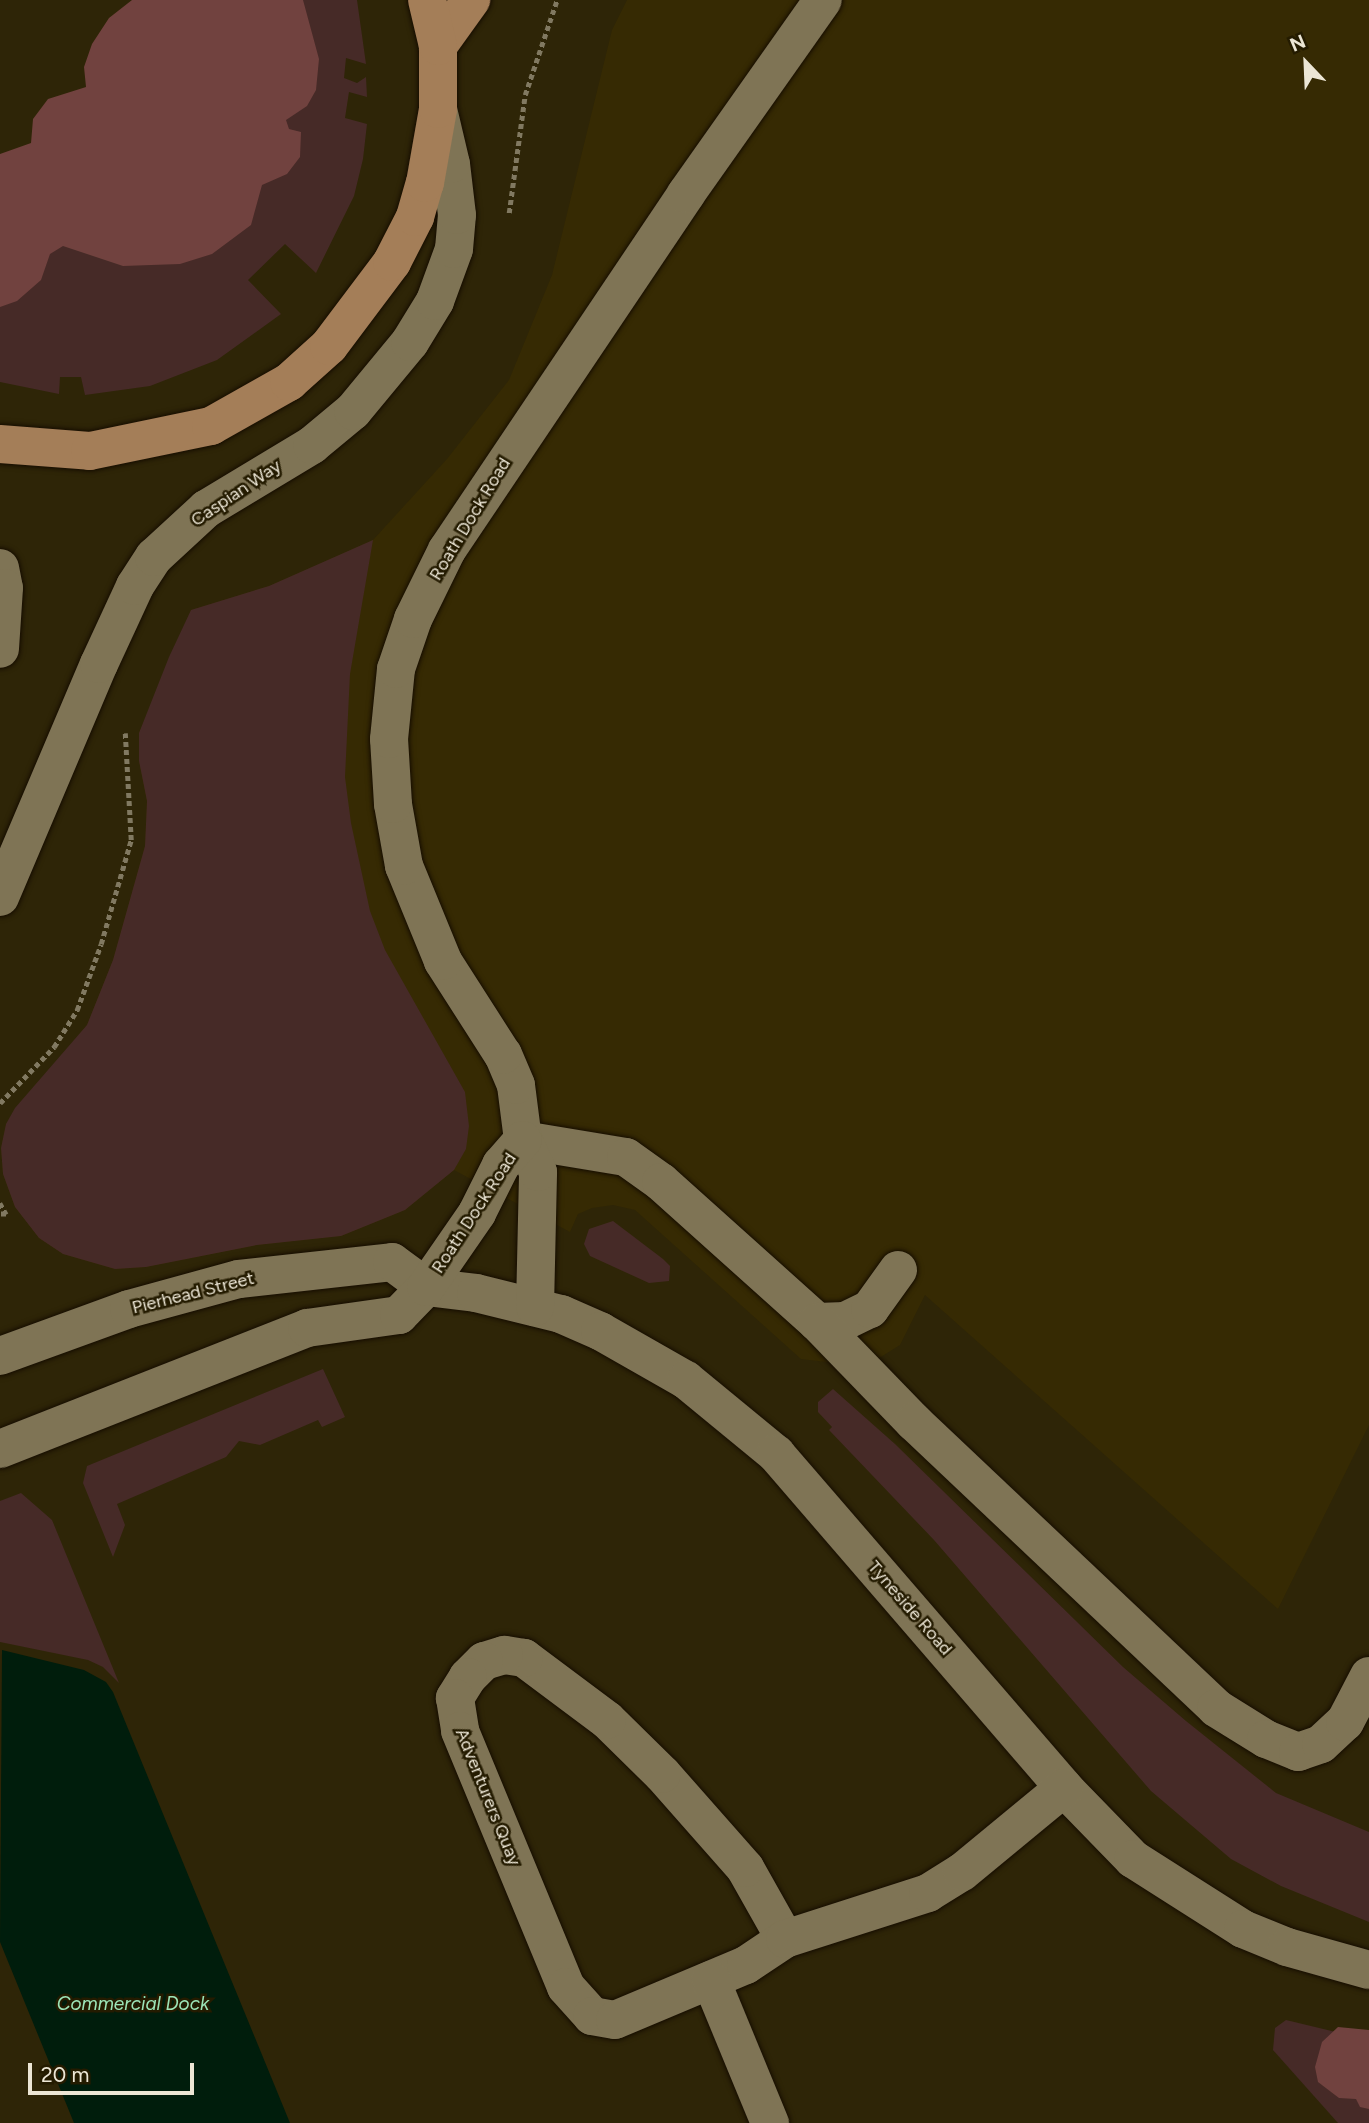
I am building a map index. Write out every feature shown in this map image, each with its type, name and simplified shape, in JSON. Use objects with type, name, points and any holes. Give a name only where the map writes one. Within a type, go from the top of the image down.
[{"type":"main road","points":[[0,444],[90,451],[135,445],[211,426],[289,382],[329,346],[392,262],[415,217],[438,109],[438,46],[427,0]]},
{"type":"main road","points":[[438,46],[471,0]]},
{"type":"street","name":"Roath Dock Road","points":[[535,1307],[538,1172],[523,1140],[516,1085],[503,1055],[443,961],[404,866],[393,804],[389,739],[396,669],[413,619],[475,506],[823,0]]},
{"type":"street","name":"Caspian Way","points":[[0,897],[99,664],[135,586],[154,557],[206,509],[312,445],[353,411],[410,342],[435,301],[454,249],[457,215],[451,164],[438,109]]},
{"type":"street","points":[[0,568],[4,588],[0,649]]},
{"type":"street","name":"Roath Dock Road","points":[[0,1449],[307,1328],[399,1315],[426,1287],[477,1213],[501,1165],[523,1140]]},
{"type":"street","points":[[523,1140],[626,1157],[662,1182],[817,1322],[914,1422],[1226,1714],[1266,1740],[1298,1752],[1321,1744],[1345,1722],[1369,1676]]},
{"type":"street","name":"Pierhead Street","points":[[0,1356],[129,1309],[239,1279],[392,1262],[426,1287]]},
{"type":"street","points":[[817,1322],[845,1321],[870,1309],[898,1270]]},
{"type":"street","name":"Tyneside Road","points":[[426,1287],[476,1293],[535,1307],[600,1331],[686,1380],[776,1454],[1064,1788],[1133,1859],[1200,1905],[1287,1947],[1369,1970]]},
{"type":"street","name":"Adventurers Quay","points":[[785,1939],[745,1868],[663,1773],[607,1720],[524,1658],[504,1655],[484,1661],[468,1677],[455,1698],[454,1716],[555,1962],[578,2005],[592,2016],[615,2020],[746,1965],[785,1939],[928,1893],[962,1871],[1064,1788]]},
{"type":"street","points":[[711,1980],[770,2123]]},
{"type":"path","points":[[506,221],[525,95],[557,0]]},
{"type":"path","points":[[0,1103],[54,1047],[77,1010],[101,944],[131,840],[131,801],[123,763],[125,725]]},
{"type":"path","points":[[0,1203],[6,1214],[0,1214]]},
{"type":"shaded area","points":[[132,0],[303,0],[319,59],[316,90],[307,106],[286,120],[289,129],[301,132],[300,157],[287,174],[262,185],[251,225],[212,254],[180,264],[123,266],[63,246],[50,254],[41,280],[17,301],[0,307],[0,154],[31,143],[33,119],[48,99],[86,87],[84,67],[92,44],[109,18]]},
{"type":"shaded area","points":[[232,0],[357,0],[366,64],[346,58],[344,78],[357,83],[366,77],[367,97],[349,92],[345,118],[367,124],[363,159],[354,196],[316,273],[285,244],[248,280],[281,314],[217,360],[150,386],[85,395],[81,377],[60,377],[59,394],[0,382],[0,167]]},
{"type":"shaded area","points":[[627,0],[1369,0],[1369,1425],[1278,1609],[925,1295],[900,1345],[879,1358],[852,1365],[801,1359],[635,1210],[613,1205],[592,1208],[578,1214],[570,1232],[454,1170],[405,1210],[341,1236],[257,1245],[146,1267],[115,1269],[63,1254],[39,1238],[15,1207],[3,1174],[1,1148],[6,1124],[87,1025],[113,960],[145,846],[147,801],[139,761],[139,733],[191,610],[269,586],[373,540],[447,459],[509,380],[552,275],[612,30]]},
{"type":"shaded area","points":[[373,540],[350,674],[345,777],[351,823],[370,911],[385,950],[465,1092],[469,1126],[466,1149],[454,1170],[405,1210],[341,1236],[257,1245],[146,1267],[115,1269],[63,1254],[39,1238],[15,1207],[3,1174],[1,1148],[6,1124],[15,1108],[87,1025],[113,960],[145,846],[147,801],[139,761],[139,733],[169,657],[191,610],[269,586]]},
{"type":"shaded area","points":[[613,1221],[670,1266],[669,1281],[649,1283],[590,1256],[584,1244],[589,1229]]},
{"type":"shaded area","points":[[323,1369],[345,1417],[322,1427],[318,1420],[260,1445],[239,1441],[226,1457],[117,1504],[125,1525],[113,1557],[83,1483],[87,1466]]},
{"type":"shaded area","points":[[833,1389],[895,1444],[1123,1667],[1186,1721],[1276,1793],[1369,1832],[1369,1922],[1281,1886],[1231,1859],[1151,1791],[934,1540],[829,1430],[832,1427],[818,1412],[818,1402]]},
{"type":"shaded area","points":[[21,1493],[52,1520],[119,1683],[103,1667],[88,1660],[0,1642],[0,1501]]},
{"type":"shaded area","points":[[1286,2020],[1369,2040],[1369,2123],[1338,2123],[1273,2050],[1275,2028]]},
{"type":"shaded area","points":[[1338,2027],[1369,2030],[1369,2109],[1360,2107],[1356,2099],[1339,2098],[1318,2082],[1315,2067],[1322,2042]]},
{"type":"water","name":"Commercial Dock","points":[[2,1650],[84,1670],[106,1682],[113,1692],[290,2123],[74,2123],[0,1942]]}]
